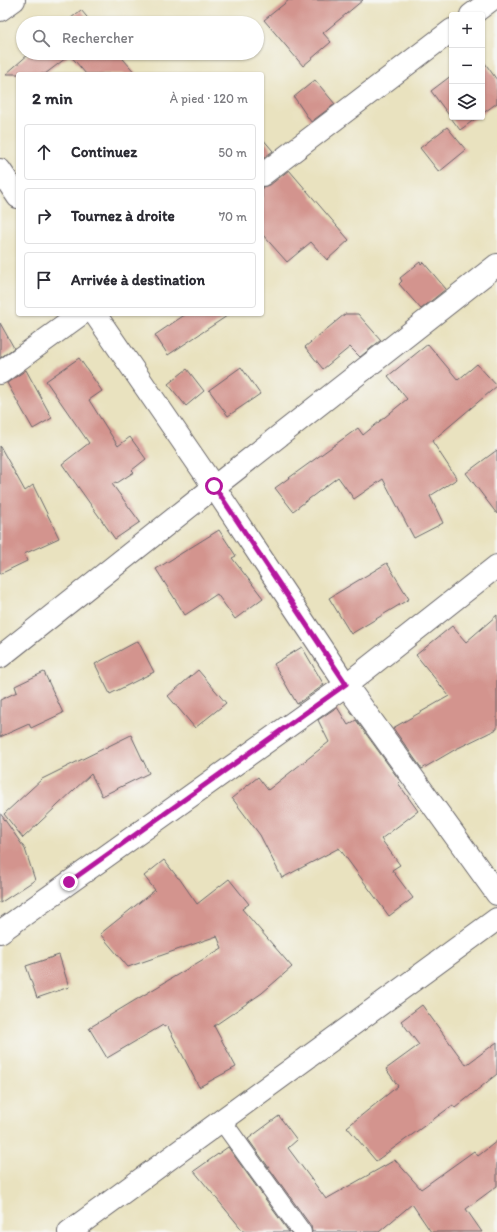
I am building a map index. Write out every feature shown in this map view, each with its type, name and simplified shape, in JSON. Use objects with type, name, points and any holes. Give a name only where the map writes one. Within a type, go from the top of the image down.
[{"type":"street","points":[[0,10],[14,0]]},
{"type":"street","points":[[475,12],[490,0]]},
{"type":"street","points":[[264,174],[449,32]]},
{"type":"street","points":[[0,170],[16,194]]},
{"type":"street","points":[[0,657],[214,486],[497,265]]},
{"type":"street","points":[[0,373],[78,316]]},
{"type":"street","points":[[96,316],[214,486],[346,684],[497,894]]},
{"type":"street","points":[[0,932],[346,684],[497,566]]},
{"type":"street","points":[[69,1232],[497,919]]},
{"type":"lane","points":[[222,1121],[302,1232]]},
{"type":"building","points":[[289,0],[363,0],[323,33],[331,42],[303,66],[264,20]]},
{"type":"building","points":[[81,10],[86,16],[74,16]]},
{"type":"building","points":[[22,60],[63,60],[48,72],[16,72],[16,74],[6,74]]},
{"type":"building","points":[[74,60],[124,60],[134,72],[84,72]]},
{"type":"building","points":[[485,63],[497,80],[497,103],[485,112]]},
{"type":"building","points":[[449,77],[449,115],[431,91]]},
{"type":"building","points":[[315,80],[335,104],[311,122],[294,97]]},
{"type":"building","points":[[453,120],[474,120],[460,130]]},
{"type":"building","points":[[447,127],[466,150],[439,172],[420,148]]},
{"type":"building","points":[[264,140],[273,151],[264,158]]},
{"type":"building","points":[[289,170],[349,240],[327,260],[311,242],[287,262],[264,236],[264,186],[270,185]]},
{"type":"building","points":[[420,262],[421,264],[423,262],[446,289],[421,309],[399,284],[402,281],[400,278]]},
{"type":"building","points":[[345,314],[358,314],[381,340],[360,357],[350,347],[323,369],[305,347]]},
{"type":"building","points":[[183,316],[227,316],[168,355],[155,335]]},
{"type":"building","points":[[0,323],[14,348],[0,358]]},
{"type":"building","points":[[428,344],[458,380],[477,364],[497,386],[432,441],[457,479],[430,496],[443,523],[414,538],[383,479],[354,499],[338,477],[293,511],[275,488],[358,428],[363,435],[407,399],[388,376]]},
{"type":"building","points":[[79,358],[102,391],[89,400],[118,446],[130,437],[146,459],[132,470],[134,472],[117,483],[112,484],[140,522],[115,539],[62,464],[89,443],[46,381]]},
{"type":"building","points":[[241,367],[260,394],[228,416],[209,390]]},
{"type":"building","points":[[187,369],[204,391],[186,406],[168,384]]},
{"type":"building","points":[[26,370],[52,418],[33,429],[7,383]]},
{"type":"building","points":[[0,446],[25,491],[33,485],[59,538],[24,554],[27,561],[0,574]]},
{"type":"building","points":[[497,450],[497,514],[466,473]]},
{"type":"building","points":[[219,530],[236,556],[232,558],[263,598],[235,619],[217,594],[185,615],[156,569]]},
{"type":"building","points":[[387,563],[409,599],[351,634],[329,598]]},
{"type":"building","points":[[497,615],[497,729],[456,749],[422,769],[393,728],[449,696],[416,655],[452,626],[466,642]]},
{"type":"building","points":[[138,641],[154,672],[110,694],[95,664]]},
{"type":"building","points":[[302,647],[324,685],[297,704],[274,664]]},
{"type":"building","points":[[198,670],[226,703],[195,728],[168,696]]},
{"type":"building","points":[[44,672],[63,713],[31,728],[29,724],[0,737],[0,700],[17,692],[15,686]]},
{"type":"building","points":[[337,707],[348,725],[356,720],[400,781],[398,783],[418,811],[381,839],[400,865],[392,870],[413,898],[389,916],[339,848],[282,878],[260,835],[232,798],[258,777],[268,790],[329,742],[318,720]]},
{"type":"building","points":[[131,735],[149,773],[102,796],[91,774],[23,838],[4,814],[42,779]]},
{"type":"building","points":[[0,813],[25,849],[35,880],[0,903]]},
{"type":"building","points":[[164,860],[179,878],[197,904],[229,879],[249,904],[242,909],[292,967],[262,993],[214,1026],[236,1067],[199,1087],[167,1025],[164,1027],[163,1025],[107,1058],[89,1028],[222,948],[217,936],[128,967],[100,934],[155,890],[144,876]]},
{"type":"building","points":[[59,955],[69,987],[37,998],[26,966]]},
{"type":"building","points":[[422,1005],[466,1065],[497,1042],[497,1074],[455,1108],[453,1105],[376,1161],[347,1127],[398,1086],[386,1069],[419,1045],[401,1021]]},
{"type":"building","points":[[279,1116],[297,1140],[288,1148],[326,1199],[395,1160],[421,1189],[474,1151],[478,1156],[497,1141],[497,1186],[466,1209],[482,1232],[431,1232],[412,1204],[379,1232],[312,1232],[311,1226],[248,1139]]},
{"type":"building","points":[[228,1147],[289,1232],[244,1232],[194,1171]]},
{"type":"route","points":[[69,882],[346,684],[214,486]]}]
